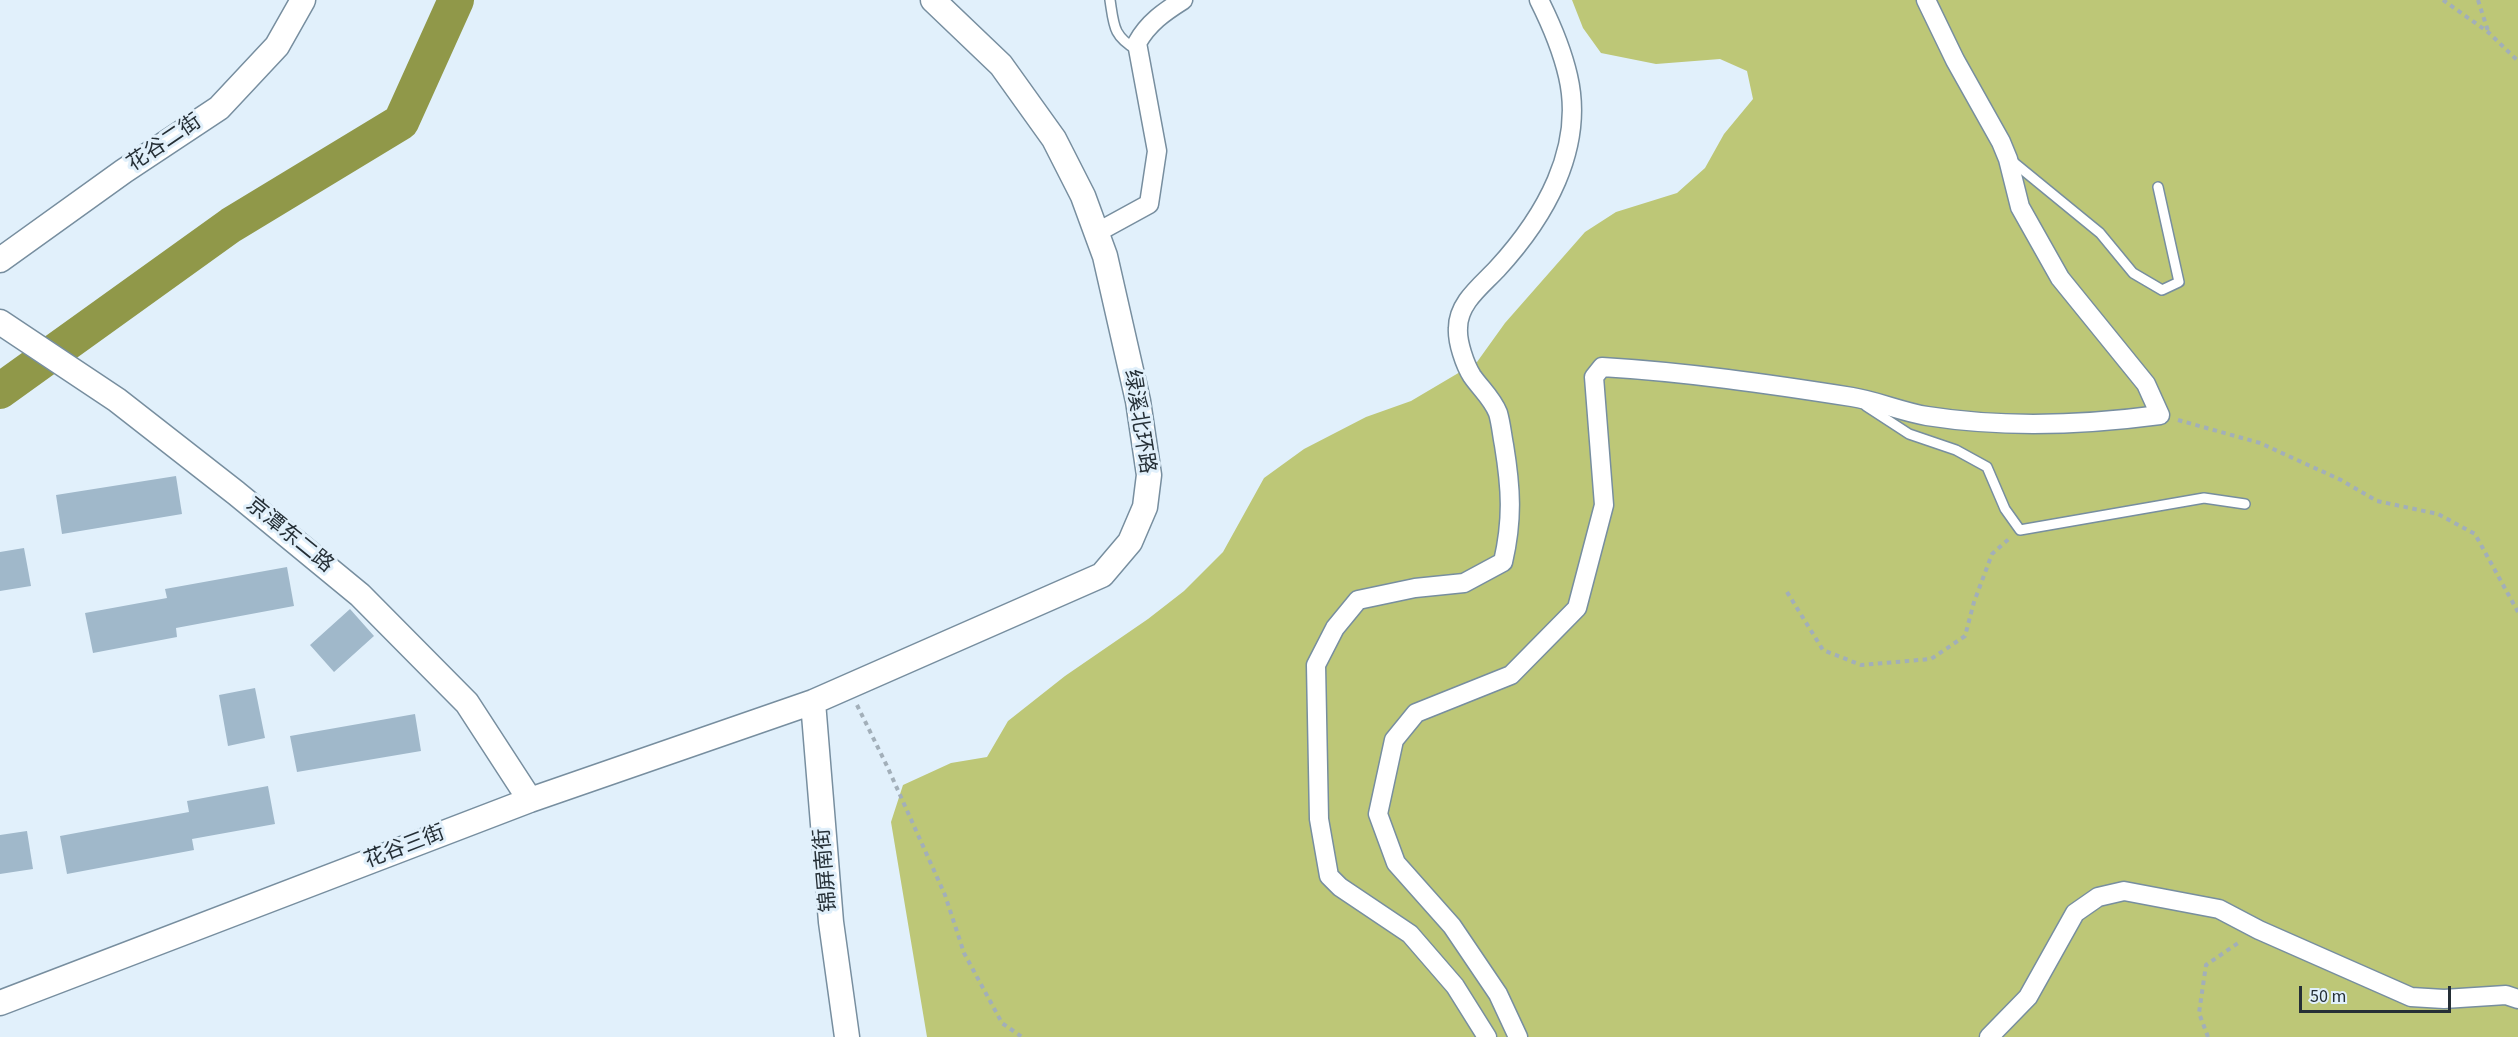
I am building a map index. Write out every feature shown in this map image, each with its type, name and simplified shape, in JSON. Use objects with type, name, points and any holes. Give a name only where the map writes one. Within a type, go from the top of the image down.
[{"type":"street","name":"花谷二街","points":[[0,260],[123,171],[219,108],[277,46],[303,0]]},
{"type":"street","name":"绿溪北环路","points":[[813,702],[1102,575],[1130,542],[1145,507],[1149,475],[1138,401],[1105,256],[1083,196],[1054,139],[1000,65],[933,0]]},
{"type":"street","points":[[1096,233],[1149,204],[1157,151],[1137,43],[1147,27],[1183,0]]},
{"type":"street","points":[[1487,1037],[1455,986],[1410,934],[1340,887],[1329,876],[1319,819],[1316,665],[1335,628],[1358,600],[1414,588],[1464,583],[1503,562],[1510,530],[1511,500],[1498,414],[1486,391],[1472,375],[1457,329],[1466,302],[1537,219],[1554,186],[1568,150],[1572,114],[1569,77],[1553,29],[1539,0]]},
{"type":"street","points":[[1518,1037],[1498,994],[1452,926],[1396,863],[1378,814],[1394,740],[1416,713],[1511,675],[1577,608],[1604,505],[1594,377],[1602,367],[1736,380],[1854,398],[1927,416],[2023,424],[2120,420],[2160,415],[2146,384],[2060,278],[2020,207],[2007,157],[1926,0]]},
{"type":"street","name":"京潭东二路","points":[[0,322],[117,400],[236,493],[360,595],[467,703],[530,800]]},
{"type":"street","name":"花谷三街","points":[[0,1003],[530,800],[813,702]]},
{"type":"street","name":"锦屏南街","points":[[813,702],[831,922],[847,1037]]},
{"type":"street","points":[[1989,1037],[2028,997],[2075,913],[2098,897],[2124,891],[2176,899],[2218,909],[2259,930],[2411,997],[2444,999],[2506,996],[2518,999]]},
{"type":"lane","points":[[1110,0],[1115,32],[1122,41],[1137,50]]},
{"type":"lane","points":[[2007,157],[2100,233],[2133,273],[2162,290],[2179,282],[2158,187]]},
{"type":"lane","points":[[1854,398],[1909,434],[1956,450],[1987,467],[2005,509],[2020,530],[2204,498],[2245,504]]},
{"type":"path","points":[[2443,0],[2488,32],[2518,61]]},
{"type":"path","points":[[2478,0],[2488,32]]},
{"type":"path","points":[[2160,415],[2260,443],[2341,480],[2377,501],[2438,514],[2475,534],[2518,612]]},
{"type":"path","points":[[1787,592],[1823,650],[1861,665],[1931,659],[1965,636],[1974,602],[1992,554],[2020,530]]},
{"type":"path","points":[[847,687],[887,766],[945,895],[964,953],[1002,1023],[1022,1037]]},
{"type":"path","points":[[2208,1037],[2199,1013],[2206,965],[2259,930]]},
{"type":"green space","points":[[1572,0],[2518,0],[2518,1037],[927,1037],[891,822],[903,785],[951,763],[987,757],[1008,721],[1065,676],[1148,619],[1184,591],[1223,552],[1264,478],[1304,449],[1366,417],[1411,401],[1477,362],[1505,323],[1585,232],[1616,212],[1677,193],[1705,168],[1724,134],[1753,99],[1747,71],[1720,59],[1656,64],[1601,53],[1583,28]]},
{"type":"building","points":[[176,476],[182,514],[62,534],[56,495]]},
{"type":"building","points":[[24,548],[31,586],[0,591],[0,552]]},
{"type":"building","points":[[287,567],[294,606],[176,628],[177,637],[93,653],[85,613],[167,598],[165,589]]},
{"type":"building","points":[[350,609],[374,636],[334,672],[310,645]]},
{"type":"building","points":[[255,688],[265,738],[228,746],[219,695]]},
{"type":"building","points":[[415,714],[421,751],[297,772],[290,736]]},
{"type":"building","points":[[268,786],[275,824],[192,839],[194,850],[67,874],[60,836],[189,812],[187,801]]},
{"type":"building","points":[[27,831],[33,869],[0,874],[0,835]]},
{"type":"waterway","points":[[0,391],[231,225],[401,122],[456,0]]}]
